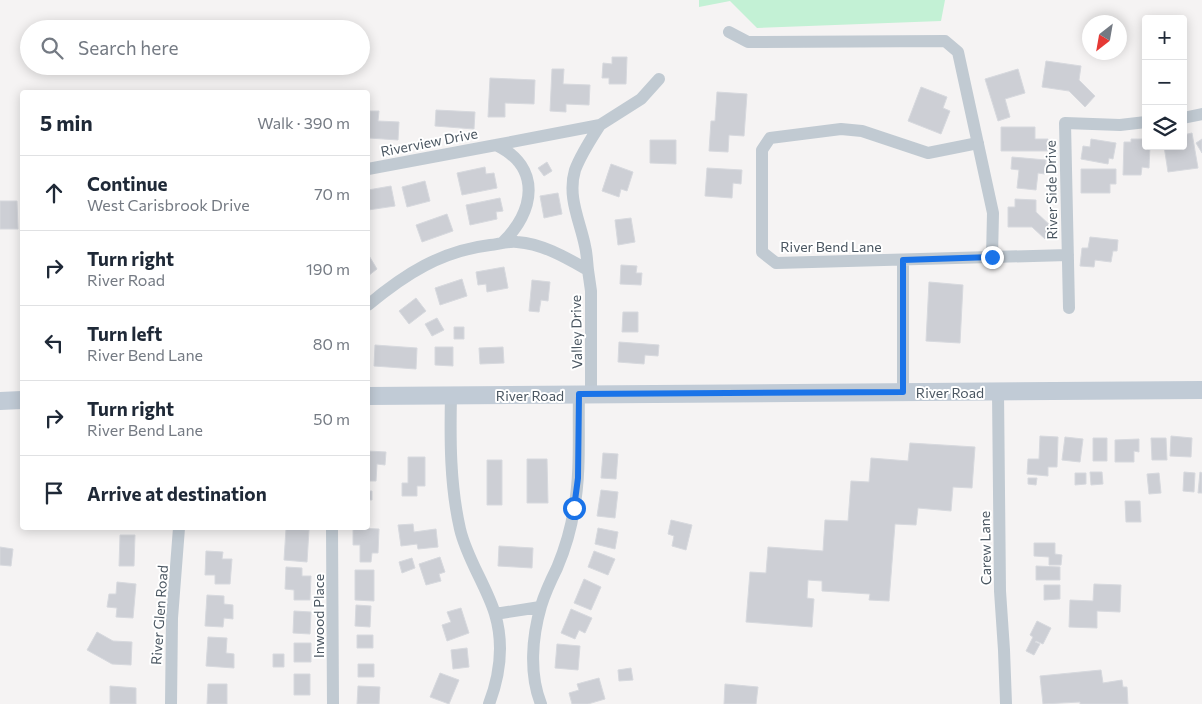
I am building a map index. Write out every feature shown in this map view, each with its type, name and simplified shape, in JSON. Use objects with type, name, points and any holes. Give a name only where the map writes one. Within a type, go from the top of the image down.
[{"type":"street","points":[[728,32],[748,42],[945,42],[958,52],[993,213],[992,257]]},
{"type":"street","name":"Riverview Drive","points":[[370,169],[600,125],[641,99],[660,80]]},
{"type":"street","points":[[1187,117],[1202,114]]},
{"type":"street","name":"River Side Drive","points":[[1069,308],[1065,122],[1120,125],[1142,122]]},
{"type":"street","name":"Valley Drive","points":[[541,704],[536,690],[533,661],[536,632],[540,608],[568,536],[574,508],[585,395],[591,291],[585,246],[575,210],[573,182],[576,170],[600,125]]},
{"type":"street","name":"River Bend Lane","points":[[978,143],[928,153],[862,131],[841,129],[770,138],[762,150],[762,252],[776,263],[1068,255]]},
{"type":"street","name":"Riverview Drive","points":[[496,145],[513,155],[521,165],[526,174],[528,188],[525,211],[518,224],[502,243]]},
{"type":"street","points":[[370,303],[394,283],[426,264],[477,246],[515,242],[550,250],[588,270]]},
{"type":"street","points":[[903,260],[903,392]]},
{"type":"street","name":"River Road","points":[[370,396],[1202,390]]},
{"type":"street","name":"Carew Lane","points":[[998,392],[1000,591],[1006,704]]},
{"type":"street","points":[[451,396],[450,442],[455,507],[461,532],[474,568],[495,614],[499,634],[500,655],[496,686],[489,704]]},
{"type":"street","points":[[0,401],[20,400]]},
{"type":"street","name":"River Glen Road","points":[[171,704],[172,618],[179,530]]},
{"type":"street","name":"Inwood Place","points":[[332,530],[333,704]]},
{"type":"street","points":[[495,614],[540,608]]},
{"type":"green space","points":[[699,0],[945,0],[941,21],[757,28],[730,1],[699,7]]},
{"type":"building","points":[[612,57],[627,57],[626,84],[609,84],[609,78],[602,78],[603,63],[612,64]]},
{"type":"building","points":[[1046,61],[1081,66],[1079,80],[1095,96],[1085,107],[1069,91],[1042,87]]},
{"type":"building","points":[[552,69],[564,69],[563,84],[590,85],[589,105],[566,104],[566,112],[550,111]]},
{"type":"building","points":[[1018,69],[1025,93],[1005,99],[1010,117],[998,121],[985,79]]},
{"type":"building","points":[[490,78],[535,80],[534,104],[505,103],[505,117],[488,117]]},
{"type":"building","points":[[921,87],[947,97],[943,108],[950,111],[941,134],[908,121]]},
{"type":"building","points":[[717,92],[747,94],[744,136],[729,135],[728,152],[709,151],[711,121],[715,121]]},
{"type":"building","points":[[436,110],[475,112],[474,129],[435,126]]},
{"type":"building","points":[[370,111],[379,111],[378,121],[399,122],[398,140],[370,138]]},
{"type":"building","points":[[1001,127],[1035,127],[1035,139],[1048,139],[1048,151],[1001,151]]},
{"type":"building","points":[[1192,133],[1198,168],[1168,172],[1165,150],[1187,150],[1187,134]]},
{"type":"building","points":[[1091,139],[1116,143],[1113,159],[1109,158],[1108,164],[1081,159],[1083,146],[1090,147]]},
{"type":"building","points":[[1131,139],[1142,139],[1142,150],[1150,150],[1149,168],[1142,167],[1141,175],[1123,175],[1124,142],[1131,142]]},
{"type":"building","points":[[1202,139],[1202,153],[1196,143]]},
{"type":"building","points":[[650,140],[676,140],[676,164],[650,163]]},
{"type":"building","points":[[1012,157],[1046,160],[1045,174],[1038,173],[1036,190],[1017,188],[1019,170],[1011,169]]},
{"type":"building","points":[[547,162],[552,171],[544,176],[538,168]]},
{"type":"building","points":[[611,164],[633,172],[627,191],[621,189],[619,197],[602,191]]},
{"type":"building","points":[[485,167],[486,174],[494,173],[497,188],[462,195],[457,173]]},
{"type":"building","points":[[707,168],[742,170],[741,184],[733,183],[732,198],[705,196]]},
{"type":"building","points":[[1081,169],[1116,169],[1116,184],[1110,184],[1110,193],[1081,193]]},
{"type":"building","points":[[425,181],[430,201],[407,207],[402,187]]},
{"type":"building","points":[[391,186],[395,206],[370,210],[370,190]]},
{"type":"building","points":[[558,193],[562,214],[544,218],[540,196]]},
{"type":"building","points":[[500,198],[503,211],[496,212],[497,219],[470,225],[466,205]]},
{"type":"building","points":[[1015,199],[1036,200],[1036,212],[1054,229],[1045,239],[1032,227],[1008,227],[1008,207],[1015,207]]},
{"type":"building","points":[[0,201],[17,201],[18,229],[0,229]]},
{"type":"building","points":[[447,214],[453,231],[422,242],[416,225]]},
{"type":"building","points":[[631,218],[635,242],[618,245],[615,220]]},
{"type":"building","points":[[1090,237],[1118,240],[1117,251],[1113,251],[1111,262],[1095,260],[1094,267],[1080,266],[1082,248],[1088,248]]},
{"type":"building","points":[[370,257],[377,269],[370,274]]},
{"type":"building","points":[[621,265],[637,266],[636,273],[642,273],[641,285],[620,284]]},
{"type":"building","points":[[504,267],[508,288],[487,292],[486,284],[478,285],[476,272]]},
{"type":"building","points":[[462,279],[467,296],[440,305],[435,288]]},
{"type":"building","points":[[532,280],[550,282],[548,301],[541,300],[539,312],[529,311]]},
{"type":"building","points":[[929,282],[963,285],[960,343],[926,341]]},
{"type":"building","points":[[416,298],[426,311],[409,324],[399,311]]},
{"type":"building","points":[[623,312],[638,312],[638,332],[622,332]]},
{"type":"building","points":[[437,318],[444,330],[432,336],[425,324]]},
{"type":"building","points":[[454,327],[464,327],[464,339],[454,339]]},
{"type":"building","points":[[619,342],[659,345],[658,356],[645,355],[644,364],[618,362]]},
{"type":"building","points":[[375,345],[417,348],[416,369],[374,366]]},
{"type":"building","points":[[435,347],[453,347],[453,366],[435,365]]},
{"type":"building","points":[[503,347],[504,363],[480,364],[479,348]]},
{"type":"building","points":[[1040,436],[1058,437],[1057,467],[1048,467],[1048,476],[1027,474],[1028,459],[1039,459]]},
{"type":"building","points":[[1171,436],[1192,438],[1191,457],[1170,456]]},
{"type":"building","points":[[1065,437],[1083,439],[1080,462],[1062,460]]},
{"type":"building","points":[[1093,438],[1107,438],[1107,461],[1093,461]]},
{"type":"building","points":[[1151,438],[1166,438],[1167,460],[1152,460]]},
{"type":"building","points":[[1139,439],[1139,452],[1134,451],[1134,462],[1115,462],[1115,440]]},
{"type":"building","points":[[910,443],[975,447],[972,488],[953,487],[951,511],[918,508],[916,525],[895,524],[889,601],[869,600],[870,594],[822,591],[822,581],[808,580],[807,598],[814,599],[812,627],[746,622],[750,572],[766,573],[768,547],[823,551],[825,520],[848,521],[851,481],[869,482],[871,458],[908,461]]},
{"type":"building","points":[[370,451],[386,452],[385,465],[377,464],[376,481],[370,481]]},
{"type":"building","points":[[603,453],[618,454],[616,479],[601,478]]},
{"type":"building","points":[[408,457],[425,457],[425,486],[417,486],[417,496],[402,496],[402,483],[408,483]]},
{"type":"building","points":[[527,459],[547,459],[548,503],[527,503]]},
{"type":"building","points":[[487,460],[502,460],[502,505],[487,505]]},
{"type":"building","points":[[1090,472],[1102,472],[1103,484],[1091,485]]},
{"type":"building","points":[[1184,472],[1195,473],[1194,492],[1183,491]]},
{"type":"building","points":[[1200,472],[1202,473],[1202,493],[1198,493]]},
{"type":"building","points":[[1075,473],[1086,473],[1086,484],[1075,485]]},
{"type":"building","points":[[1159,473],[1161,493],[1149,494],[1147,474]]},
{"type":"building","points":[[1028,478],[1037,478],[1036,485],[1028,484]]},
{"type":"building","points":[[601,490],[618,492],[615,518],[597,516]]},
{"type":"building","points":[[370,491],[372,491],[372,500],[370,500]]},
{"type":"building","points":[[1125,501],[1140,501],[1141,522],[1126,522]]},
{"type":"building","points":[[671,520],[692,525],[686,550],[672,546],[674,536],[668,534]]},
{"type":"building","points":[[413,524],[414,532],[436,529],[438,547],[418,549],[417,544],[401,546],[398,525]]},
{"type":"building","points":[[598,528],[618,532],[615,549],[595,544]]},
{"type":"building","points":[[379,529],[378,553],[372,553],[371,562],[360,562],[360,545],[353,545],[353,530]]},
{"type":"building","points":[[286,530],[309,530],[307,562],[284,560]]},
{"type":"building","points":[[120,535],[135,535],[134,566],[119,566]]},
{"type":"building","points":[[1034,543],[1055,543],[1055,554],[1062,555],[1061,565],[1049,565],[1049,557],[1034,556]]},
{"type":"building","points":[[499,546],[533,548],[532,568],[498,566]]},
{"type":"building","points":[[0,547],[13,549],[11,566],[0,565]]},
{"type":"building","points":[[206,551],[223,552],[222,559],[232,559],[230,584],[215,584],[215,575],[205,575]]},
{"type":"building","points":[[594,551],[615,559],[608,575],[588,567]]},
{"type":"building","points":[[440,557],[445,572],[439,574],[441,581],[426,585],[419,564]]},
{"type":"building","points":[[412,558],[415,568],[402,573],[399,562]]},
{"type":"building","points":[[1036,566],[1060,567],[1060,580],[1036,580]]},
{"type":"building","points":[[286,567],[302,568],[302,576],[311,576],[310,600],[294,600],[294,590],[285,589]]},
{"type":"building","points":[[355,570],[374,570],[374,601],[355,600]]},
{"type":"building","points":[[584,579],[601,587],[591,610],[574,603]]},
{"type":"building","points":[[117,582],[136,584],[133,618],[116,617],[117,608],[107,607],[109,594],[116,594]]},
{"type":"building","points":[[1094,584],[1121,585],[1120,612],[1097,611],[1097,628],[1069,627],[1070,600],[1093,601]]},
{"type":"building","points":[[1044,585],[1060,585],[1060,599],[1044,600]]},
{"type":"building","points":[[207,595],[224,596],[224,604],[233,605],[233,619],[224,618],[223,627],[205,626]]},
{"type":"building","points":[[356,605],[371,606],[370,627],[355,626]]},
{"type":"building","points":[[461,608],[469,633],[447,641],[442,625],[451,622],[447,612]]},
{"type":"building","points":[[571,609],[592,618],[585,633],[579,630],[575,639],[561,633]]},
{"type":"building","points":[[294,611],[311,612],[310,634],[293,633]]},
{"type":"building","points":[[1037,621],[1051,628],[1043,644],[1035,642],[1040,644],[1034,655],[1026,651],[1033,637],[1030,635]]},
{"type":"building","points":[[97,632],[113,641],[132,642],[131,665],[112,664],[87,650]]},
{"type":"building","points":[[357,635],[373,635],[373,648],[357,648]]},
{"type":"building","points":[[208,637],[227,638],[226,653],[234,654],[234,668],[206,666]]},
{"type":"building","points":[[294,643],[311,643],[311,662],[294,662]]},
{"type":"building","points":[[557,644],[580,646],[578,670],[555,668]]},
{"type":"building","points":[[467,648],[469,667],[453,669],[451,650]]},
{"type":"building","points":[[273,654],[284,654],[284,667],[273,667]]},
{"type":"building","points":[[358,664],[374,664],[374,677],[358,677]]},
{"type":"building","points":[[631,668],[633,680],[619,681],[618,670]]},
{"type":"building","points":[[1101,670],[1103,683],[1122,680],[1123,687],[1127,687],[1128,704],[1080,704],[1080,702],[1043,704],[1040,676]]},
{"type":"building","points":[[440,673],[459,680],[449,704],[430,697]]},
{"type":"building","points":[[294,674],[310,674],[310,695],[294,695]]},
{"type":"building","points":[[599,678],[605,699],[588,704],[572,704],[569,693],[579,690],[577,684]]},
{"type":"building","points":[[208,684],[227,684],[227,704],[207,704]]},
{"type":"building","points":[[725,684],[758,687],[756,704],[724,704]]},
{"type":"building","points":[[110,686],[136,688],[136,704],[110,704]]},
{"type":"building","points":[[358,686],[380,687],[379,704],[357,704]]},
{"type":"route","points":[[574,508],[578,478],[579,394],[903,392],[903,260],[992,257]]}]
